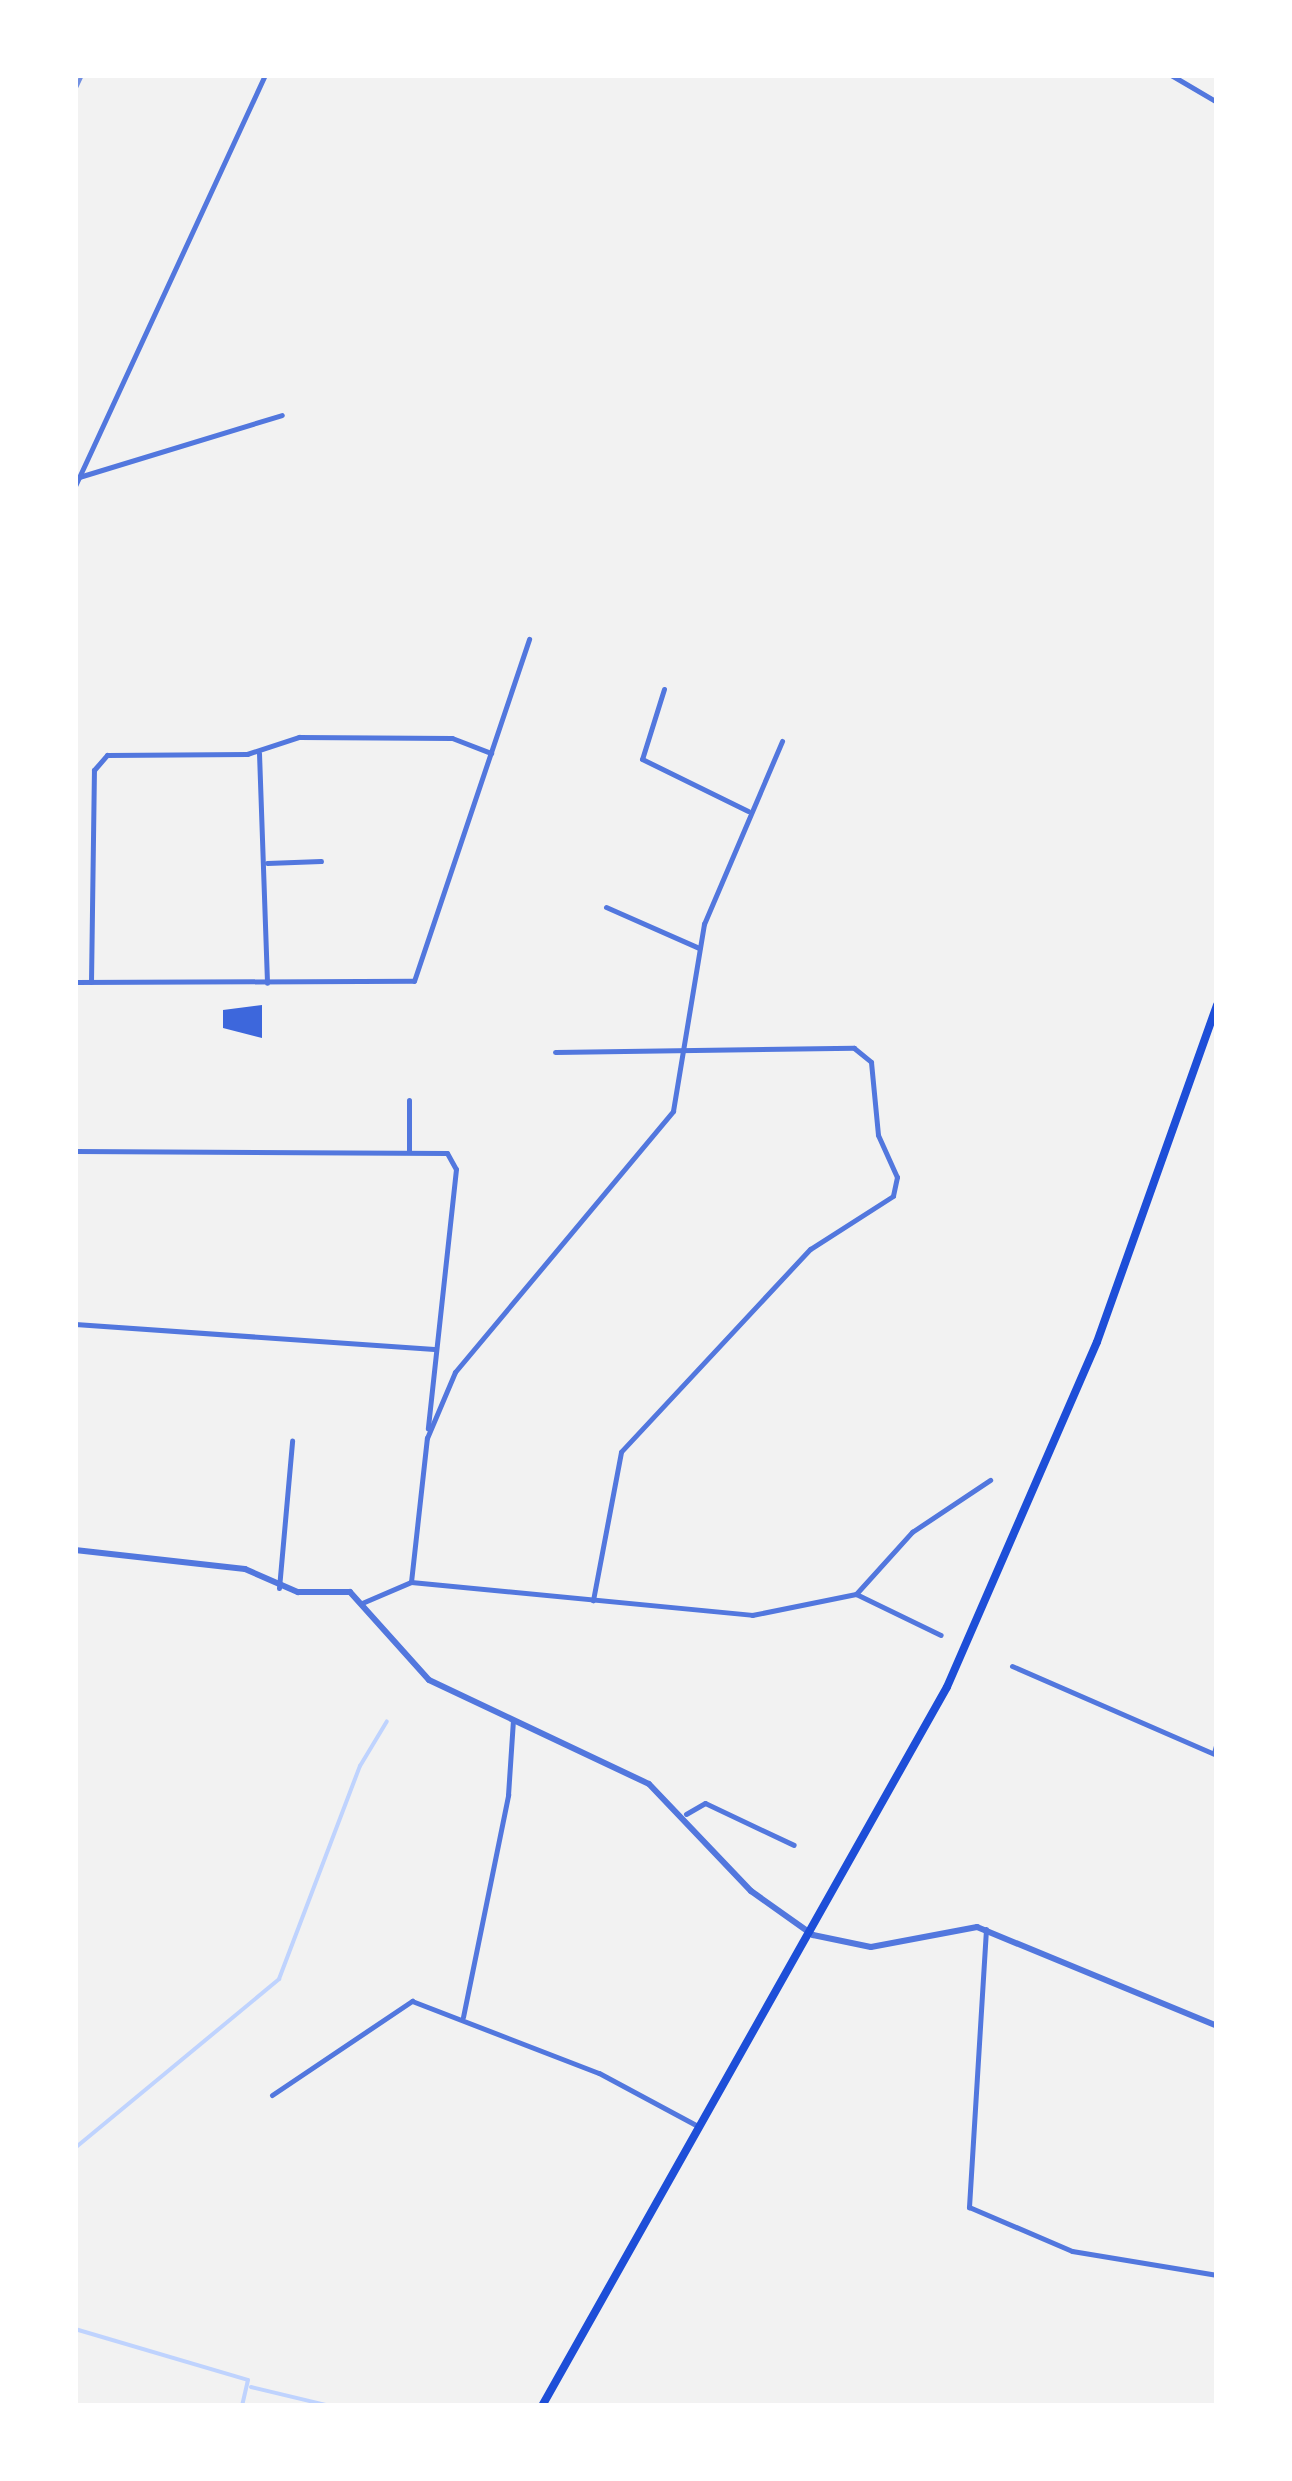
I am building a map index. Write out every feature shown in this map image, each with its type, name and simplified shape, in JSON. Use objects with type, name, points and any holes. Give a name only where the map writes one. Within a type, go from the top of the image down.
[{"type":"main road","points":[[542,2406],[912,1758],[1020,1528],[1217,1005]]},
{"type":"street","points":[[75,486],[265,75]]},
{"type":"street","points":[[1171,75],[1217,102]]},
{"type":"street","points":[[79,477],[282,415]]},
{"type":"street","points":[[75,982],[414,981],[529,639]]},
{"type":"street","points":[[664,689],[642,759],[748,811]]},
{"type":"street","points":[[91,982],[99,760],[119,752],[259,753],[298,737],[452,738],[491,752]]},
{"type":"street","points":[[427,1438],[470,1346],[648,1149],[673,1111],[699,948],[748,811],[782,741]]},
{"type":"street","points":[[259,753],[267,863],[267,983]]},
{"type":"street","points":[[267,863],[321,861]]},
{"type":"street","points":[[606,907],[699,948]]},
{"type":"street","points":[[555,1052],[865,1053],[897,1187],[810,1249],[621,1452],[593,1600]]},
{"type":"street","points":[[408,1150],[409,1100]]},
{"type":"street","points":[[75,1150],[440,1151],[456,1168],[411,1582]]},
{"type":"street","points":[[75,1324],[434,1348]]},
{"type":"street","points":[[279,1588],[292,1441]]},
{"type":"street","points":[[362,1603],[411,1582],[763,1615],[856,1594],[912,1532],[990,1480]]},
{"type":"street","points":[[75,1550],[230,1566],[279,1588],[339,1588],[362,1603],[428,1680],[628,1771],[686,1814],[751,1891],[813,1935],[872,1947],[986,1930],[1217,2026]]},
{"type":"street","points":[[856,1594],[941,1636]]},
{"type":"street","points":[[1012,1666],[1216,1754],[1217,1742]]},
{"type":"street","points":[[463,2018],[508,1795],[513,1720]]},
{"type":"street","points":[[686,1814],[705,1803],[794,1845]]},
{"type":"street","points":[[986,1930],[969,2207],[1072,2250],[1217,2275]]},
{"type":"street","points":[[272,2096],[402,2002],[463,2018],[613,2079],[701,2127]]},
{"type":"building","points":[[262,1005],[262,1038],[223,1028],[223,1010]]},
{"type":"waterway","points":[[75,2148],[279,1979],[360,1766],[387,1721]]},
{"type":"waterway","points":[[75,2329],[248,2380],[242,2406]]},
{"type":"waterway","points":[[251,2387],[330,2406]]},
{"type":"railway","points":[[75,90],[82,75]]}]
